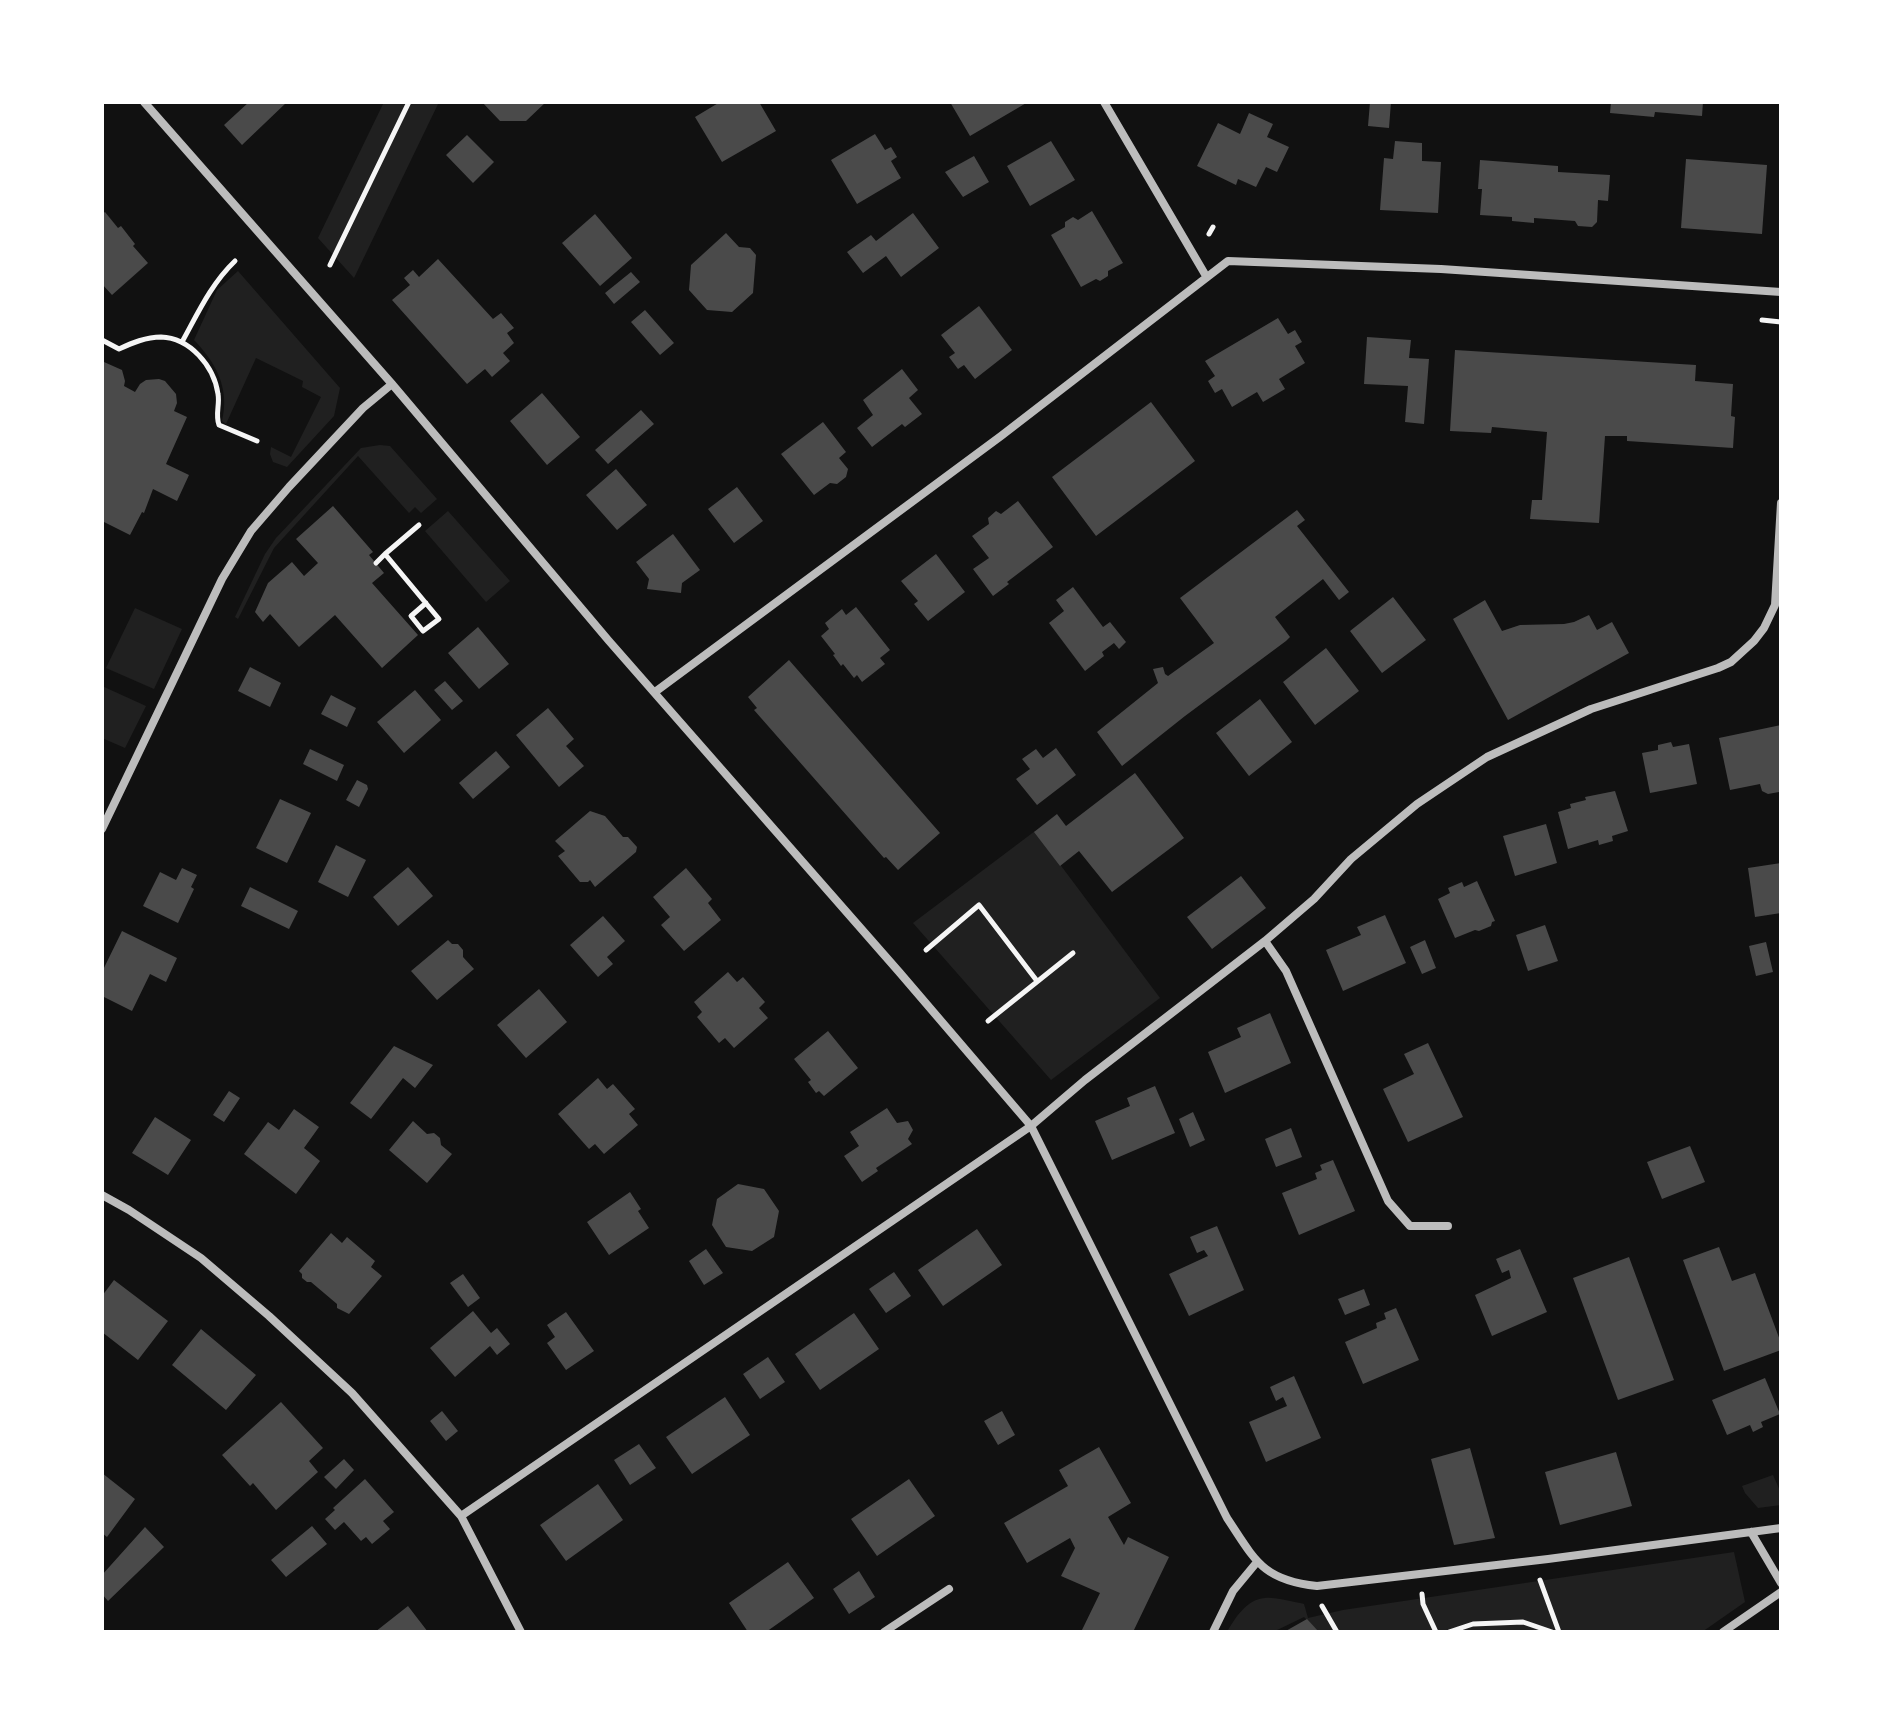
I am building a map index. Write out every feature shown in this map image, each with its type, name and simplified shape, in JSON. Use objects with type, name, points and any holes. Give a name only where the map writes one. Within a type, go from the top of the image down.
[{"type":"street","points":[[144,102],[392,384],[609,641],[1031,1126],[1220,1504],[1257,1562],[1274,1575],[1294,1584],[1317,1586],[1781,1528]]},
{"type":"street","points":[[1104,102],[1206,276]]},
{"type":"street","points":[[655,692],[1001,436],[1228,261],[1441,269],[1781,292]]},
{"type":"street","points":[[102,829],[222,579],[251,531],[363,408],[392,384]]},
{"type":"street","points":[[461,1516],[1031,1126],[1085,1080],[1265,941],[1314,899],[1351,859],[1406,813],[1487,757],[1591,709],[1731,662],[1764,628],[1775,605],[1781,503]]},
{"type":"street","points":[[1265,941],[1286,971],[1388,1201],[1410,1226],[1448,1226]]},
{"type":"street","points":[[102,1195],[201,1258],[352,1393],[461,1516],[521,1632]]},
{"type":"street","points":[[1751,1532],[1781,1583]]},
{"type":"street","points":[[1213,1632],[1233,1591],[1257,1562]]},
{"type":"street","points":[[884,1632],[949,1589]]},
{"type":"street","points":[[1723,1632],[1781,1592]]},
{"type":"path","points":[[330,265],[409,102]]},
{"type":"path","points":[[1209,234],[1213,227]]},
{"type":"path","points":[[182,342],[210,289],[235,261]]},
{"type":"path","points":[[1762,320],[1781,322]]},
{"type":"path","points":[[102,340],[119,349],[137,341],[161,337],[182,342],[197,353],[210,369],[219,395],[219,425],[257,441]]},
{"type":"path","points":[[376,563],[419,525]]},
{"type":"path","points":[[385,554],[426,603],[439,619],[423,631],[411,616],[426,603]]},
{"type":"path","points":[[926,950],[979,905],[1037,981]]},
{"type":"path","points":[[988,1021],[1073,953]]},
{"type":"path","points":[[1538,1575],[1559,1632]]},
{"type":"path","points":[[1422,1594],[1423,1604],[1436,1632]]},
{"type":"path","points":[[1321,1605],[1337,1632]]},
{"type":"path","points":[[1449,1632],[1473,1624],[1523,1622],[1552,1632]]},
{"type":"shaded area","points":[[384,102],[439,102],[354,278],[318,238]]},
{"type":"shaded area","points":[[238,271],[340,388],[334,416],[287,467],[273,462],[271,447],[291,457],[321,397],[302,387],[303,381],[256,358],[226,424],[222,421],[224,398],[219,377],[194,340],[217,290]]},
{"type":"shaded area","points":[[390,446],[437,499],[421,513],[415,507],[409,513],[358,456],[274,548],[238,619],[235,617],[276,538],[361,448]]},
{"type":"shaded area","points":[[448,511],[510,581],[486,602],[425,531]]},
{"type":"shaded area","points":[[135,608],[182,629],[154,689],[106,668]]},
{"type":"shaded area","points":[[102,686],[146,706],[125,748],[102,738]]},
{"type":"shaded area","points":[[1035,831],[1160,998],[1051,1080],[913,923]]},
{"type":"shaded area","points":[[1773,1475],[1781,1493],[1781,1505],[1758,1508],[1742,1486]]},
{"type":"shaded area","points":[[1734,1552],[1745,1602],[1702,1632],[1319,1632],[1304,1617],[1273,1632],[1227,1632],[1247,1606],[1265,1598],[1304,1604],[1308,1618],[1343,1610]]},
{"type":"building","points":[[249,102],[287,102],[242,145],[224,125]]},
{"type":"building","points":[[482,102],[546,102],[526,121],[500,121]]},
{"type":"building","points":[[720,102],[759,102],[776,131],[722,162],[695,117]]},
{"type":"building","points":[[950,102],[1028,102],[970,136]]},
{"type":"building","points":[[1370,102],[1391,102],[1389,128],[1368,126]]},
{"type":"building","points":[[1611,102],[1703,102],[1702,116],[1655,112],[1654,117],[1610,113]]},
{"type":"building","points":[[1249,113],[1273,124],[1267,137],[1289,147],[1277,172],[1266,167],[1256,187],[1238,179],[1236,185],[1197,166],[1218,123],[1240,134]]},
{"type":"building","points":[[875,134],[885,150],[891,147],[897,157],[891,161],[901,178],[857,204],[831,160]]},
{"type":"building","points":[[467,135],[494,162],[473,183],[446,155]]},
{"type":"building","points":[[1051,141],[1075,180],[1030,206],[1007,166]]},
{"type":"building","points":[[1395,141],[1422,143],[1422,161],[1441,162],[1438,213],[1380,210],[1384,158],[1393,159]]},
{"type":"building","points":[[974,156],[989,182],[963,197],[945,172]]},
{"type":"building","points":[[1686,159],[1767,165],[1762,234],[1681,228]]},
{"type":"building","points":[[1480,160],[1558,166],[1558,172],[1610,175],[1608,201],[1598,200],[1597,222],[1592,227],[1578,226],[1575,221],[1534,218],[1534,223],[1512,221],[1512,217],[1480,215]]},
{"type":"building","points":[[1092,211],[1123,263],[1108,271],[1108,276],[1100,281],[1096,279],[1081,287],[1051,235],[1065,227],[1065,222],[1073,217],[1078,220]]},
{"type":"building","points":[[105,212],[118,228],[121,226],[148,263],[112,295],[102,284],[102,214]]},
{"type":"building","points":[[913,213],[939,248],[901,277],[886,256],[863,273],[847,252],[871,235],[876,241]]},
{"type":"building","points":[[595,214],[632,258],[600,286],[562,243]]},
{"type":"building","points":[[726,233],[739,247],[750,248],[756,255],[753,293],[732,312],[707,310],[689,290],[691,265]]},
{"type":"building","points":[[438,259],[493,319],[501,313],[514,328],[507,333],[514,343],[503,353],[510,361],[492,377],[485,369],[467,384],[392,300],[410,285],[404,278],[413,270],[419,277]]},
{"type":"building","points":[[631,272],[640,282],[614,304],[605,293]]},
{"type":"building","points":[[979,306],[1012,350],[975,379],[964,365],[958,369],[949,357],[955,353],[941,335]]},
{"type":"building","points":[[645,310],[674,343],[660,355],[631,322]]},
{"type":"building","points":[[1278,318],[1288,334],[1295,330],[1302,342],[1295,346],[1305,363],[1279,379],[1285,389],[1263,402],[1257,392],[1232,407],[1222,389],[1215,393],[1208,381],[1215,376],[1205,361]]},
{"type":"building","points":[[1367,337],[1411,340],[1409,358],[1429,359],[1424,424],[1405,422],[1408,386],[1364,384]]},
{"type":"building","points":[[1455,350],[1696,365],[1695,381],[1733,384],[1733,448],[1627,441],[1627,436],[1605,436],[1599,523],[1530,519],[1532,500],[1542,500],[1547,432],[1492,427],[1491,433],[1450,431]]},
{"type":"building","points":[[104,362],[122,370],[124,386],[135,392],[146,380],[165,381],[176,394],[174,411],[187,417],[166,464],[189,475],[177,501],[153,489],[144,513],[130,535],[102,521]]},
{"type":"building","points":[[902,369],[918,390],[909,398],[922,414],[905,427],[902,424],[872,447],[857,428],[873,415],[863,400]]},
{"type":"building","points":[[542,393],[580,437],[547,465],[510,421]]},
{"type":"building","points":[[1151,402],[1195,461],[1096,536],[1052,477]]},
{"type":"building","points":[[641,410],[654,424],[608,464],[595,450]]},
{"type":"building","points":[[823,422],[846,452],[839,458],[848,469],[846,477],[837,484],[830,483],[814,495],[781,454]]},
{"type":"building","points":[[616,469],[647,505],[617,530],[586,495]]},
{"type":"building","points":[[737,487],[763,521],[734,543],[708,509]]},
{"type":"building","points":[[1018,501],[1053,547],[993,596],[973,569],[989,558],[972,536],[989,524],[988,518],[996,511],[1001,514]]},
{"type":"building","points":[[333,506],[373,552],[369,555],[384,573],[372,583],[418,635],[382,668],[335,615],[299,647],[270,614],[263,622],[255,612],[268,583],[292,562],[304,576],[318,563],[296,539]]},
{"type":"building","points":[[1297,510],[1305,520],[1297,526],[1349,592],[1339,600],[1323,579],[1275,617],[1290,637],[1286,641],[1122,766],[1097,732],[1158,683],[1153,669],[1163,667],[1168,676],[1214,643],[1180,598]]},
{"type":"building","points":[[673,534],[700,570],[682,583],[681,593],[647,589],[649,579],[636,562]]},
{"type":"building","points":[[936,554],[965,592],[928,621],[914,604],[918,601],[901,581]]},
{"type":"building","points":[[1073,587],[1103,627],[1110,622],[1126,642],[1119,649],[1114,643],[1102,652],[1104,656],[1085,671],[1049,623],[1064,611],[1056,600]]},
{"type":"building","points":[[1393,597],[1426,640],[1382,673],[1350,631]]},
{"type":"building","points":[[1485,600],[1502,631],[1520,625],[1564,624],[1589,615],[1597,630],[1612,622],[1629,653],[1508,720],[1453,619]]},
{"type":"building","points":[[856,607],[890,650],[880,658],[885,664],[862,682],[857,675],[854,678],[843,664],[841,666],[821,636],[829,629],[825,623],[842,609],[846,615]]},
{"type":"building","points":[[478,627],[509,664],[479,689],[448,653]]},
{"type":"building","points":[[1326,648],[1359,691],[1315,725],[1283,682]]},
{"type":"building","points":[[789,660],[940,833],[898,870],[754,710],[757,708],[748,697]]},
{"type":"building","points":[[250,667],[281,683],[270,707],[238,691]]},
{"type":"building","points":[[445,681],[463,701],[452,710],[434,690]]},
{"type":"building","points":[[415,690],[441,720],[404,753],[377,722]]},
{"type":"building","points":[[331,695],[356,708],[347,727],[321,714]]},
{"type":"building","points":[[1260,699],[1292,742],[1249,776],[1216,733]]},
{"type":"building","points":[[548,708],[574,739],[566,746],[584,766],[559,787],[516,735]]},
{"type":"building","points":[[1781,725],[1779,792],[1768,794],[1762,791],[1760,784],[1730,790],[1719,738]]},
{"type":"building","points":[[1671,742],[1673,747],[1689,744],[1697,784],[1650,793],[1642,753],[1658,750],[1658,745]]},
{"type":"building","points":[[1056,748],[1076,775],[1037,805],[1016,779],[1030,769],[1022,759],[1036,749],[1043,758]]},
{"type":"building","points":[[310,749],[344,765],[337,781],[303,764]]},
{"type":"building","points":[[496,751],[510,767],[473,799],[459,783]]},
{"type":"building","points":[[1135,773],[1184,838],[1112,892],[1079,851],[1060,866],[1034,832],[1057,814],[1066,826]]},
{"type":"building","points":[[357,780],[367,785],[368,789],[359,807],[346,800]]},
{"type":"building","points":[[1615,791],[1628,831],[1612,836],[1613,841],[1599,845],[1598,840],[1568,849],[1558,812],[1571,808],[1570,804],[1586,800],[1585,797]]},
{"type":"building","points":[[280,799],[311,813],[287,863],[256,848]]},
{"type":"building","points":[[590,811],[605,816],[623,837],[628,837],[637,847],[636,852],[595,887],[590,880],[580,882],[558,856],[565,851],[555,841]]},
{"type":"building","points":[[1546,824],[1557,863],[1515,876],[1503,836]]},
{"type":"building","points":[[336,845],[366,860],[348,897],[318,882]]},
{"type":"building","points":[[1781,863],[1781,913],[1755,917],[1748,868]]},
{"type":"building","points":[[408,867],[433,896],[398,926],[373,897]]},
{"type":"building","points":[[182,868],[197,875],[178,923],[143,906],[160,872],[176,880]]},
{"type":"building","points":[[686,868],[712,899],[708,903],[721,920],[684,951],[661,925],[670,917],[653,897]]},
{"type":"building","points":[[1241,876],[1266,908],[1212,949],[1187,917]]},
{"type":"building","points":[[1477,881],[1495,921],[1491,926],[1455,938],[1438,899],[1450,893],[1448,888],[1462,882],[1464,887]]},
{"type":"building","points":[[250,887],[298,911],[289,929],[241,906]]},
{"type":"building","points":[[1385,915],[1406,963],[1343,991],[1326,950],[1361,935],[1357,927]]},
{"type":"building","points":[[603,916],[625,941],[607,957],[613,964],[598,977],[570,945]]},
{"type":"building","points":[[1545,925],[1558,961],[1528,971],[1516,935]]},
{"type":"building","points":[[122,931],[177,958],[166,982],[150,974],[132,1011],[102,996],[102,972]]},
{"type":"building","points":[[448,940],[458,944],[463,950],[463,957],[474,969],[437,1000],[411,971]]},
{"type":"building","points":[[1425,940],[1436,968],[1422,974],[1410,947]]},
{"type":"building","points":[[1766,942],[1773,972],[1756,976],[1749,946]]},
{"type":"building","points":[[728,972],[737,982],[743,977],[765,1002],[759,1008],[768,1018],[734,1048],[725,1038],[719,1043],[697,1017],[702,1012],[694,1002]]},
{"type":"building","points":[[539,989],[567,1022],[526,1058],[497,1025]]},
{"type":"building","points":[[1270,1013],[1291,1063],[1225,1093],[1208,1052],[1241,1037],[1237,1028]]},
{"type":"building","points":[[828,1031],[858,1068],[824,1096],[819,1091],[816,1093],[808,1082],[811,1080],[794,1059]]},
{"type":"building","points":[[1428,1043],[1463,1117],[1408,1142],[1383,1089],[1414,1074],[1404,1054]]},
{"type":"building","points":[[394,1046],[433,1065],[415,1088],[403,1078],[371,1119],[350,1103]]},
{"type":"building","points":[[598,1078],[607,1089],[613,1084],[635,1109],[629,1114],[638,1125],[604,1154],[595,1144],[589,1149],[558,1114]]},
{"type":"building","points":[[1155,1086],[1175,1133],[1112,1160],[1095,1121],[1130,1106],[1127,1098]]},
{"type":"building","points":[[229,1091],[240,1098],[224,1122],[213,1115]]},
{"type":"building","points":[[887,1108],[897,1123],[908,1121],[913,1130],[908,1139],[912,1144],[876,1168],[878,1171],[862,1182],[844,1156],[859,1146],[850,1132]]},
{"type":"building","points":[[294,1109],[319,1127],[304,1148],[320,1161],[296,1194],[244,1154],[268,1122],[279,1130]]},
{"type":"building","points":[[1193,1112],[1205,1140],[1190,1147],[1179,1119]]},
{"type":"building","points":[[155,1117],[191,1140],[168,1175],[132,1153]]},
{"type":"building","points":[[413,1121],[427,1134],[434,1133],[440,1138],[441,1145],[452,1154],[427,1183],[389,1150]]},
{"type":"building","points":[[1291,1128],[1302,1157],[1276,1167],[1265,1139]]},
{"type":"building","points":[[1690,1146],[1705,1182],[1662,1199],[1647,1162]]},
{"type":"building","points":[[1333,1160],[1355,1211],[1299,1235],[1282,1193],[1317,1179],[1315,1173],[1322,1170],[1320,1165]]},
{"type":"building","points":[[738,1184],[764,1189],[779,1211],[774,1237],[752,1251],[726,1247],[712,1225],[717,1199]]},
{"type":"building","points":[[630,1192],[649,1228],[609,1255],[587,1222]]},
{"type":"building","points":[[1217,1226],[1244,1290],[1189,1316],[1169,1274],[1208,1256],[1204,1250],[1197,1253],[1190,1237]]},
{"type":"building","points":[[977,1229],[1002,1265],[943,1306],[918,1270]]},
{"type":"building","points":[[331,1233],[342,1243],[347,1237],[375,1261],[371,1267],[382,1276],[349,1314],[337,1308],[337,1304],[302,1278],[299,1271]]},
{"type":"building","points":[[1719,1247],[1732,1281],[1755,1273],[1781,1343],[1781,1350],[1724,1371],[1683,1260]]},
{"type":"building","points":[[706,1249],[723,1273],[704,1285],[689,1261]]},
{"type":"building","points":[[1520,1249],[1547,1312],[1492,1336],[1475,1295],[1511,1278],[1509,1270],[1502,1273],[1496,1259]]},
{"type":"building","points":[[1629,1257],[1674,1380],[1618,1400],[1573,1278]]},
{"type":"building","points":[[894,1272],[911,1296],[886,1313],[869,1289]]},
{"type":"building","points":[[463,1274],[480,1298],[468,1307],[450,1283]]},
{"type":"building","points":[[114,1280],[168,1321],[138,1360],[102,1332],[102,1296]]},
{"type":"building","points":[[1364,1289],[1370,1305],[1345,1315],[1338,1299]]},
{"type":"building","points":[[1396,1308],[1419,1360],[1363,1384],[1345,1342],[1377,1328],[1376,1323],[1386,1319],[1384,1313]]},
{"type":"building","points":[[473,1311],[491,1333],[497,1328],[510,1344],[497,1355],[490,1346],[455,1377],[430,1348]]},
{"type":"building","points":[[566,1312],[594,1351],[566,1370],[547,1343],[555,1337],[547,1325]]},
{"type":"building","points":[[854,1313],[879,1349],[820,1390],[795,1354]]},
{"type":"building","points":[[201,1329],[256,1375],[226,1410],[172,1365]]},
{"type":"building","points":[[768,1357],[785,1382],[760,1399],[743,1374]]},
{"type":"building","points":[[1294,1376],[1321,1438],[1266,1462],[1249,1422],[1287,1406],[1283,1397],[1276,1401],[1270,1387]]},
{"type":"building","points":[[1765,1378],[1780,1414],[1761,1422],[1763,1427],[1753,1432],[1750,1425],[1727,1435],[1712,1400]]},
{"type":"building","points":[[725,1397],[750,1435],[692,1474],[666,1437]]},
{"type":"building","points":[[281,1402],[323,1448],[309,1461],[318,1472],[276,1510],[253,1483],[250,1486],[222,1455]]},
{"type":"building","points":[[442,1411],[458,1431],[446,1441],[430,1421]]},
{"type":"building","points":[[1002,1411],[1015,1435],[998,1445],[984,1421]]},
{"type":"building","points":[[639,1444],[656,1468],[630,1485],[614,1460]]},
{"type":"building","points":[[1099,1447],[1131,1503],[1108,1517],[1124,1545],[1128,1537],[1169,1557],[1133,1632],[1081,1632],[1100,1593],[1061,1576],[1075,1548],[1070,1538],[1027,1563],[1004,1523],[1068,1486],[1059,1470]]},
{"type":"building","points":[[1470,1448],[1495,1538],[1454,1545],[1431,1459]]},
{"type":"building","points":[[1616,1452],[1632,1506],[1560,1525],[1545,1472]]},
{"type":"building","points":[[344,1459],[354,1470],[336,1489],[324,1477]]},
{"type":"building","points":[[102,1473],[135,1499],[107,1537],[102,1533]]},
{"type":"building","points":[[365,1479],[394,1512],[383,1521],[390,1529],[372,1544],[366,1537],[361,1541],[344,1522],[335,1530],[325,1519]]},
{"type":"building","points":[[909,1479],[935,1516],[877,1556],[851,1519]]},
{"type":"building","points":[[598,1484],[623,1520],[566,1561],[540,1525]]},
{"type":"building","points":[[312,1526],[327,1544],[286,1577],[271,1560]]},
{"type":"building","points":[[145,1527],[164,1547],[108,1601],[102,1594],[102,1575]]},
{"type":"building","points":[[788,1562],[814,1598],[766,1632],[748,1632],[729,1603]]},
{"type":"building","points":[[859,1571],[875,1597],[849,1614],[833,1589]]},
{"type":"building","points":[[408,1606],[428,1632],[375,1632]]},
{"type":"building","points":[[1307,1619],[1319,1632],[1284,1632]]}]
